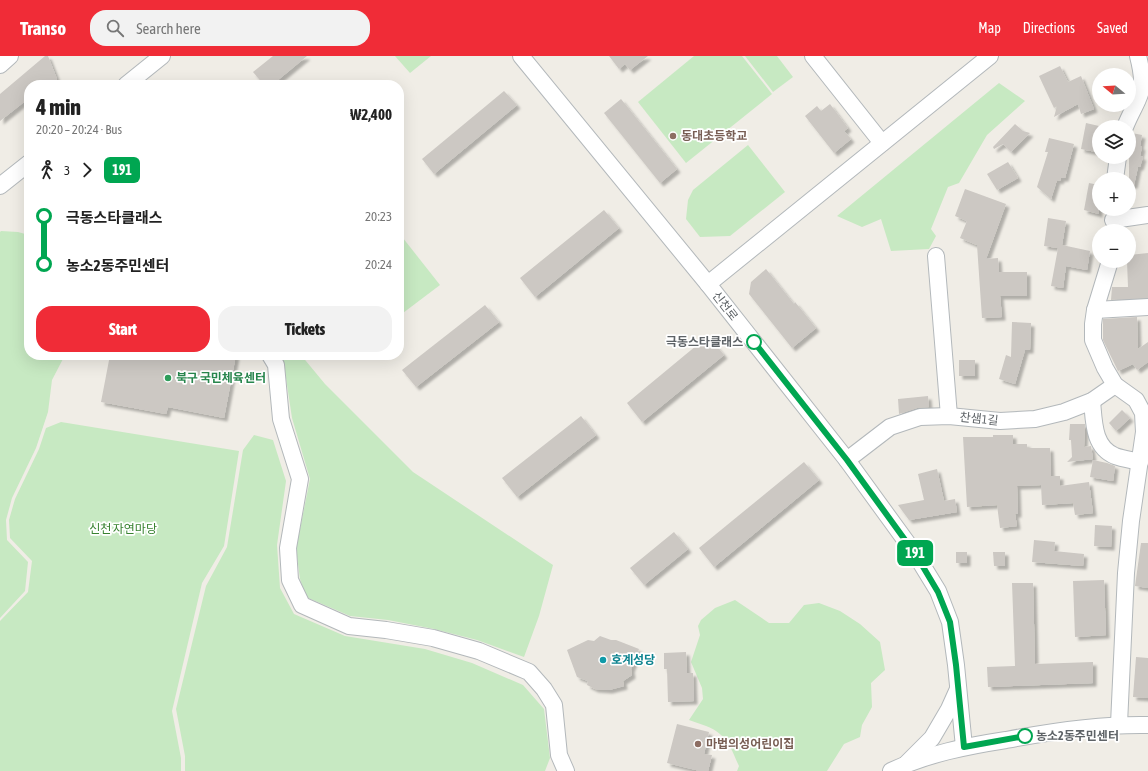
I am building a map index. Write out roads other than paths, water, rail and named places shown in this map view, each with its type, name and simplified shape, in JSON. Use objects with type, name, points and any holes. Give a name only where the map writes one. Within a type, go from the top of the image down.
[{"type":"street","points":[[0,65],[10,56]]},
{"type":"street","points":[[132,80],[162,56]]},
{"type":"street","name":"신천로","points":[[521,56],[708,284],[847,460],[916,555],[938,592],[950,622],[964,747]]},
{"type":"street","points":[[813,56],[882,143]]},
{"type":"street","points":[[708,284],[990,56]]},
{"type":"street","points":[[1129,120],[1144,91],[1143,70],[1138,56]]},
{"type":"street","points":[[0,186],[24,167]]},
{"type":"street","points":[[1113,220],[1148,215]]},
{"type":"street","points":[[936,256],[949,416]]},
{"type":"street","points":[[1109,268],[1095,310],[1093,340],[1105,368],[1115,385],[1142,397],[1144,432],[1140,462],[1142,489],[1131,521],[1126,573],[1119,724]]},
{"type":"street","points":[[1095,310],[1148,307]]},
{"type":"street","points":[[273,360],[276,365],[281,419],[300,479],[288,548],[290,580],[302,605],[349,626],[386,630],[433,638],[479,650],[529,672],[544,688],[554,705],[559,755],[566,771]]},
{"type":"street","name":"찬샘1길","points":[[847,460],[890,427],[920,417],[949,416],[1000,421],[1035,419],[1064,412],[1092,401],[1115,385]]},
{"type":"street","points":[[1092,401],[1095,432],[1104,449],[1115,456],[1140,462]]},
{"type":"street","points":[[906,764],[932,738],[949,709],[958,688]]},
{"type":"street","points":[[891,771],[906,764],[964,747],[1040,733],[1119,724],[1148,725]]},
{"type":"place","name":"동대초등학교","points":[[673,136]]},
{"type":"place","name":"극동스타클래스","points":[[754,342]]},
{"type":"place","name":"북구 국민체육센터","points":[[168,378]]},
{"type":"place","name":"호계성당","points":[[603,660]]},
{"type":"place","name":"농소2동주민센터","points":[[1025,736]]},
{"type":"place","name":"마법의성어린이집","points":[[698,744]]},
{"type":"park label","name":"신천 자연마당","points":[[123,529]]}]
